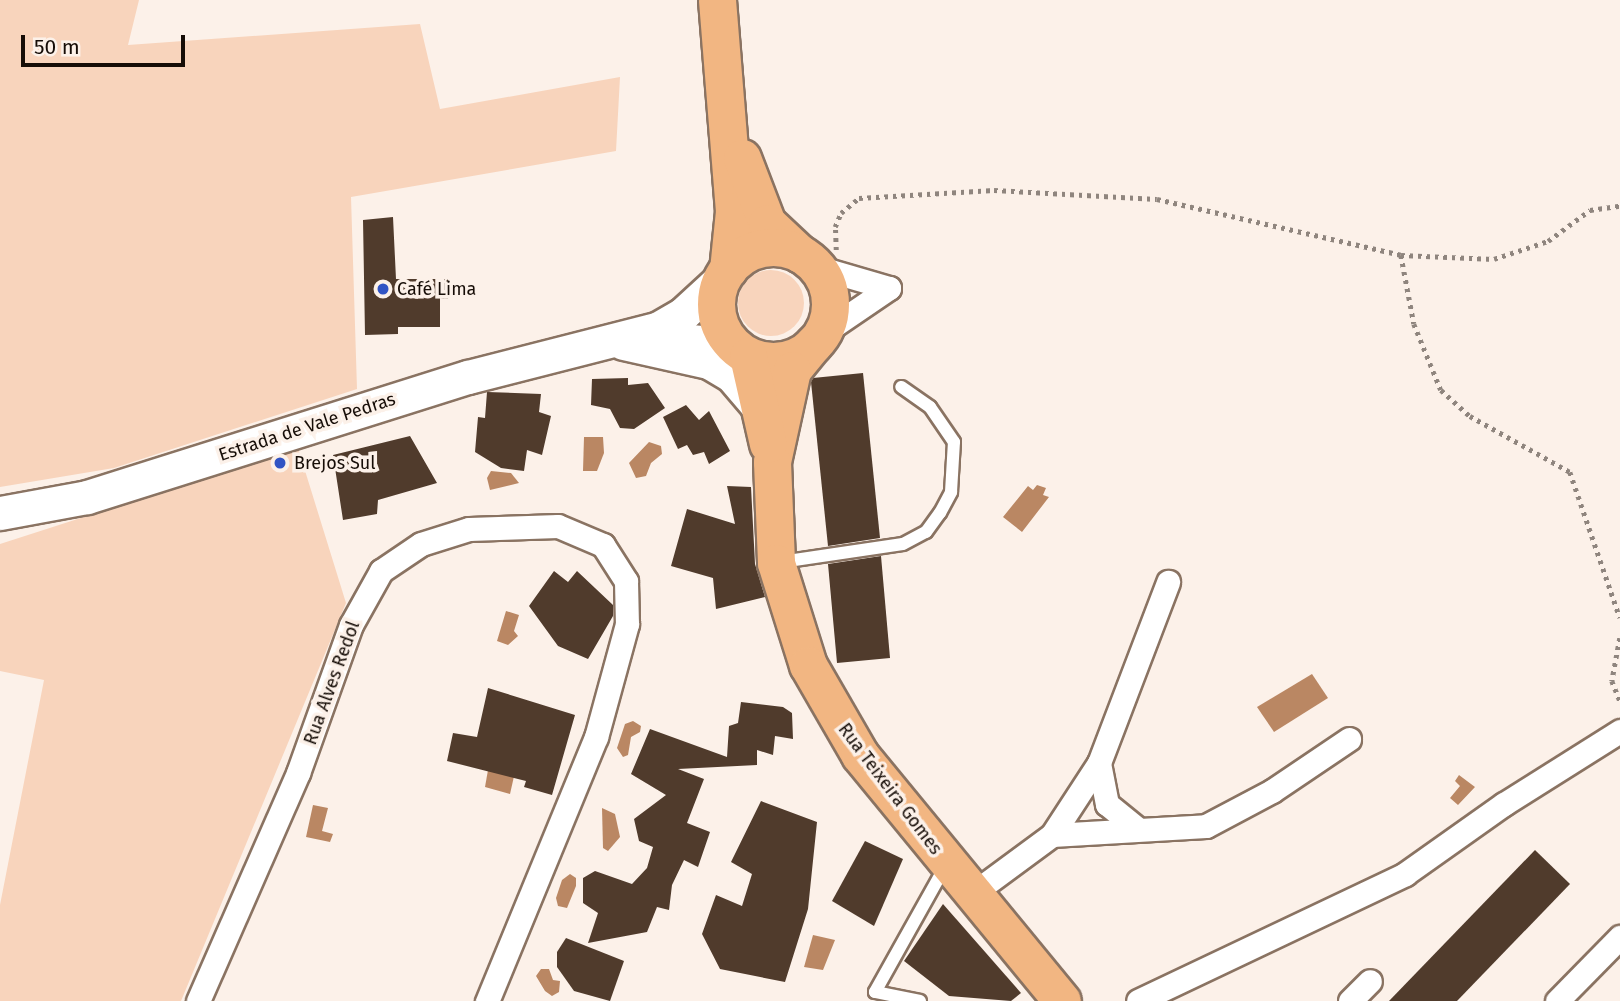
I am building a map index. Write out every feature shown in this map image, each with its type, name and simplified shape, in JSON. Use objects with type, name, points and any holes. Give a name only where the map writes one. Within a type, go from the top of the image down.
[{"type":"main road","points":[[719,2],[734,212],[725,274],[715,303],[718,322],[741,350],[780,360],[819,338],[830,307],[828,291],[818,265],[767,223],[748,183],[726,75]]},
{"type":"main road","points":[[725,274],[737,259],[761,248],[779,247],[818,265]]},
{"type":"main road","name":"Estrada de Vale Pedras","points":[[0,513],[87,497],[468,377],[657,329],[683,314],[725,274]]},
{"type":"main road","name":"Estrada de Vale Pedras","points":[[614,341],[657,338],[741,350]]},
{"type":"main road","name":"Rua Teixeira Gomes","points":[[772,462],[792,370],[819,338]]},
{"type":"main road","points":[[614,341],[709,362],[732,376],[761,410]]},
{"type":"main road","name":"Rua Teixeira Gomes","points":[[741,350],[761,410],[772,462],[776,563],[808,666],[833,714],[860,755],[1062,1001]]},
{"type":"street","points":[[818,265],[889,288],[819,338]]},
{"type":"street","name":"Rua Alves Redol","points":[[198,1001],[298,774],[351,625],[381,571],[421,544],[469,528],[558,526],[603,545],[626,581],[628,624],[596,737],[487,1001]]},
{"type":"street","points":[[972,894],[1052,835],[1099,763],[1168,582]]},
{"type":"street","points":[[1138,1001],[1405,874],[1504,804],[1620,731]]},
{"type":"street","points":[[1052,835],[1206,826],[1272,791],[1349,739]]},
{"type":"street","points":[[1099,763],[1107,804],[1137,828]]},
{"type":"street","points":[[1557,1001],[1620,937]]},
{"type":"street","points":[[1350,1001],[1370,981]]},
{"type":"lane","points":[[776,563],[903,544],[926,532],[940,513],[951,492],[954,442],[930,407],[901,387]]},
{"type":"lane","points":[[919,1001],[875,992],[947,863]]},
{"type":"path","points":[[818,265],[841,213],[859,198],[994,190],[1157,199],[1401,255],[1494,259],[1548,241],[1590,210],[1620,206]]},
{"type":"path","points":[[1401,255],[1414,324],[1441,390],[1470,416],[1570,472],[1620,618]]},
{"type":"path","points":[[1620,638],[1612,681],[1620,701]]},
{"type":"shaded area","points":[[0,0],[139,0],[128,45],[420,24],[440,109],[620,77],[616,151],[351,197],[357,389],[114,468],[0,487]]},
{"type":"shaded area","points":[[771,270],[794,280],[804,303],[794,326],[771,336],[748,326],[738,303],[748,280]]},
{"type":"shaded area","points":[[584,437],[603,437],[604,453],[597,471],[583,471]]},
{"type":"shaded area","points":[[649,442],[661,446],[662,454],[651,463],[646,476],[636,478],[629,463]]},
{"type":"shaded area","points":[[298,448],[346,603],[181,1001],[0,1001],[0,905],[44,680],[0,671],[0,544]]},
{"type":"shaded area","points":[[491,471],[511,473],[519,483],[490,490],[487,478]]},
{"type":"shaded area","points":[[1037,485],[1046,488],[1043,495],[1049,497],[1022,532],[1003,517],[1028,486],[1033,490]]},
{"type":"shaded area","points":[[506,611],[519,615],[514,631],[518,636],[508,645],[497,641]]},
{"type":"shaded area","points":[[1312,674],[1328,698],[1274,732],[1257,707]]},
{"type":"shaded area","points":[[633,721],[641,726],[640,732],[631,737],[628,755],[623,757],[617,748],[625,724]]},
{"type":"shaded area","points":[[517,763],[510,794],[485,787],[488,770]]},
{"type":"shaded area","points":[[1459,775],[1475,787],[1458,805],[1450,798],[1460,786],[1455,781]]},
{"type":"shaded area","points":[[313,805],[328,808],[322,831],[333,834],[330,842],[306,837]]},
{"type":"shaded area","points":[[602,808],[615,814],[620,837],[608,851],[603,848]]},
{"type":"shaded area","points":[[570,874],[576,878],[576,886],[567,908],[558,906],[556,898],[562,880]]},
{"type":"shaded area","points":[[813,935],[835,940],[823,970],[804,967]]},
{"type":"shaded area","points":[[541,969],[549,969],[553,980],[560,981],[559,992],[552,996],[545,991],[536,976]]},
{"type":"building","points":[[393,217],[396,279],[448,279],[448,299],[440,298],[440,327],[398,327],[398,334],[365,335],[363,220]]},
{"type":"building","points":[[863,373],[880,538],[828,546],[811,382],[813,378]]},
{"type":"building","points":[[628,378],[628,385],[648,383],[665,408],[634,429],[620,428],[610,409],[591,405],[592,379]]},
{"type":"building","points":[[487,392],[541,394],[539,412],[551,416],[542,455],[527,450],[524,471],[501,468],[475,452],[478,417],[485,418]]},
{"type":"building","points":[[686,405],[699,420],[709,411],[730,451],[709,464],[704,452],[693,455],[687,445],[678,449],[663,417]]},
{"type":"building","points":[[410,436],[437,483],[378,500],[377,514],[343,520],[333,455]]},
{"type":"building","points":[[727,486],[751,487],[755,564],[765,597],[716,609],[713,578],[671,566],[687,509],[735,524]]},
{"type":"building","points":[[881,556],[890,658],[837,663],[828,564]]},
{"type":"building","points":[[554,571],[568,582],[577,571],[613,605],[613,616],[588,659],[558,646],[529,606]]},
{"type":"building","points":[[488,688],[575,715],[552,795],[524,787],[526,781],[447,761],[453,733],[477,737]]},
{"type":"building","points":[[741,702],[783,707],[792,713],[793,739],[775,736],[773,755],[757,750],[757,765],[678,769],[704,779],[687,823],[710,832],[698,867],[684,860],[672,885],[669,910],[657,907],[647,932],[588,943],[598,913],[583,903],[583,878],[595,871],[632,884],[647,868],[653,847],[639,841],[634,819],[666,795],[631,774],[650,729],[727,757],[729,726],[738,723]]},
{"type":"building","points":[[761,801],[817,822],[808,909],[785,982],[720,969],[702,934],[716,895],[742,906],[752,874],[731,862]]},
{"type":"building","points":[[865,841],[903,859],[874,926],[832,901]]},
{"type":"building","points":[[1535,850],[1570,884],[1457,1001],[1389,1001]]},
{"type":"building","points":[[943,904],[1021,993],[1011,1001],[949,996],[904,961]]},
{"type":"building","points":[[566,938],[624,961],[610,1001],[574,991],[557,967],[557,952]]},
{"type":"place","name":"Café Lima","points":[[383,289]]},
{"type":"place","name":"Brejos Sul","points":[[280,463]]}]
